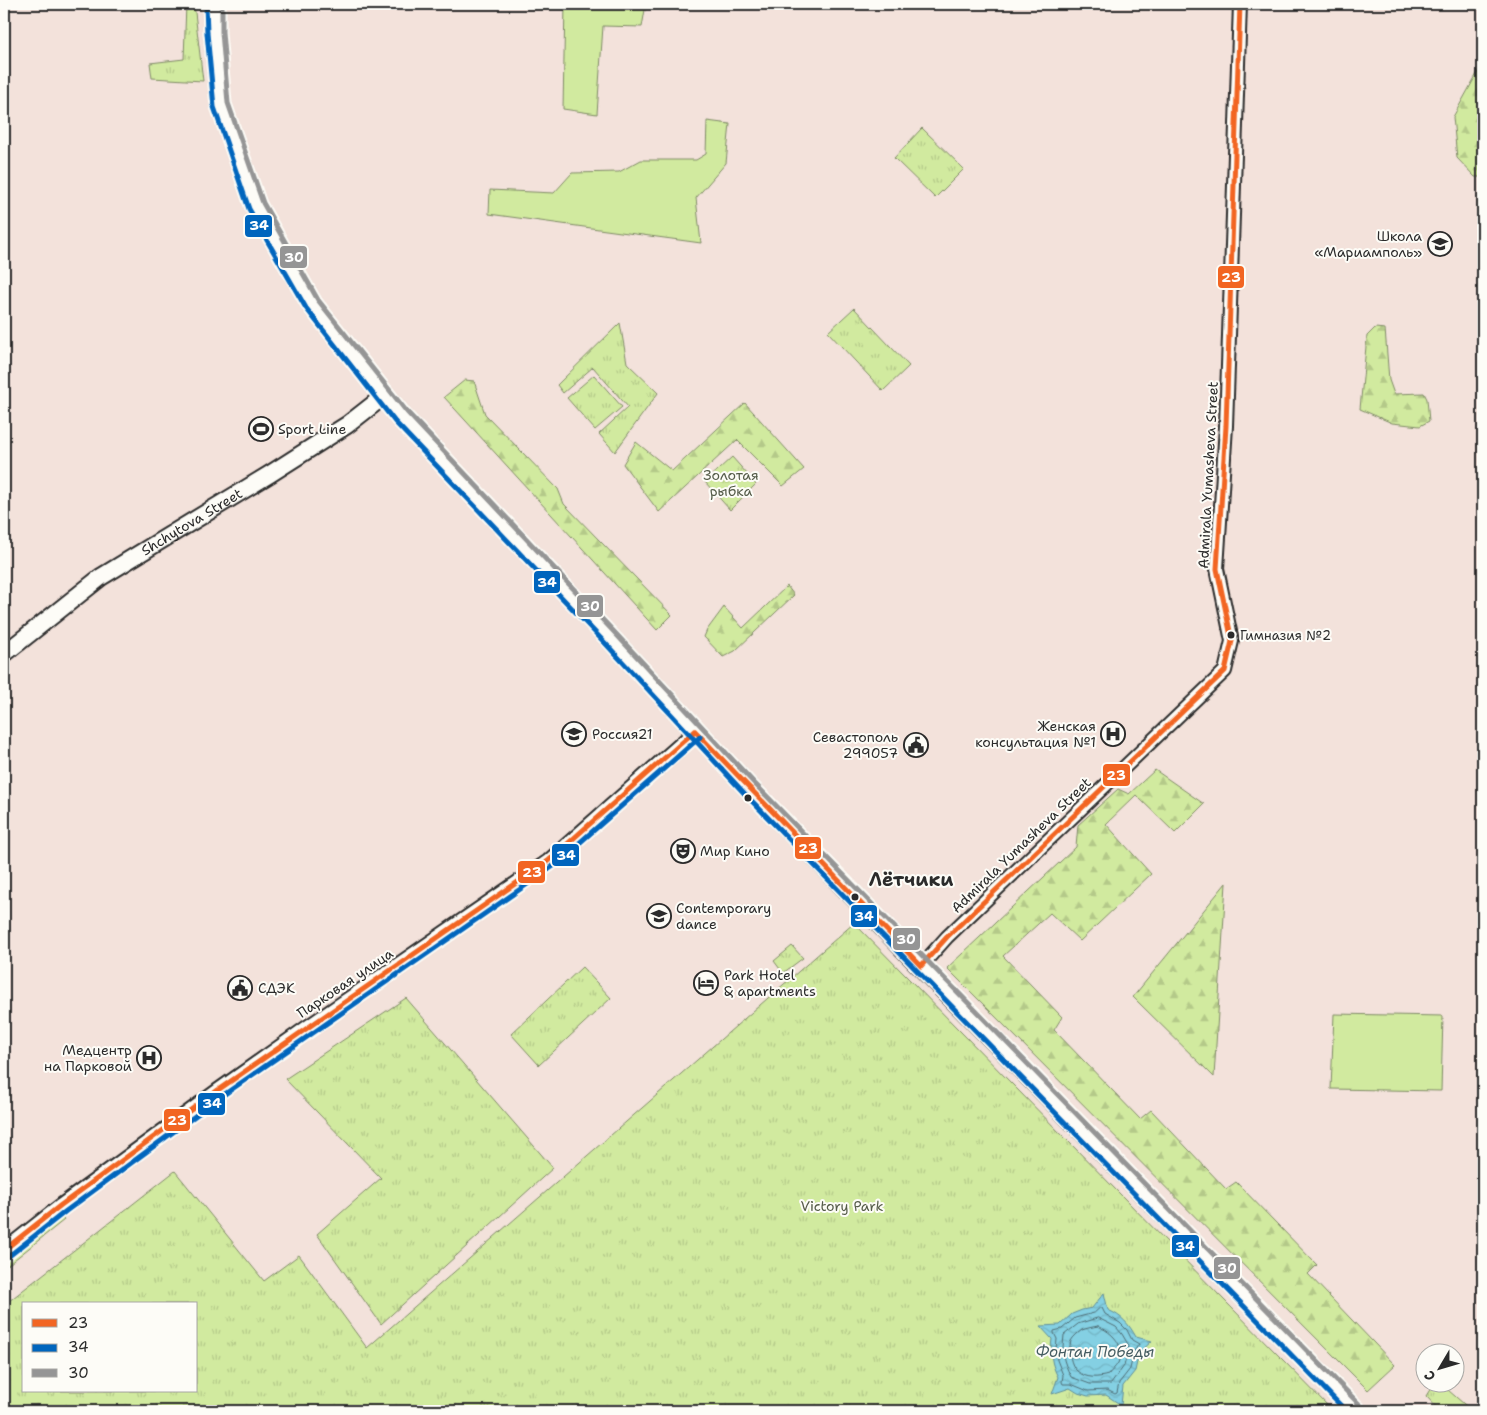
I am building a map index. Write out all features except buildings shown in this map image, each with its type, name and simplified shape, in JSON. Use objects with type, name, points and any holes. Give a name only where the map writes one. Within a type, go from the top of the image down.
[{"type":"main road","points":[[214,4],[214,32],[221,105],[256,206],[312,304],[384,396],[634,663],[695,731],[921,966],[1356,1411]]},
{"type":"street","name":"Admirala Yumasheva Street","points":[[921,966],[947,937],[1225,671],[1232,641],[1217,569],[1226,426],[1240,4]]},
{"type":"street","name":"Shchytova Street","points":[[4,654],[101,577],[347,425],[384,396]]},
{"type":"street","name":"Парковая улица","points":[[4,1250],[61,1205],[314,1021],[548,861],[695,731]]},
{"type":"green space","points":[[186,4],[194,4],[203,81],[152,78],[150,63],[184,59]]},
{"type":"green space","points":[[565,4],[646,4],[642,27],[603,26],[597,114],[563,109]]},
{"type":"green space","points":[[1483,63],[1483,177],[1475,177],[1457,158],[1453,117]]},
{"type":"green space","points":[[707,121],[730,124],[726,163],[696,198],[701,243],[489,214],[490,190],[554,193],[572,173],[619,172],[641,160],[696,160],[706,154]]},
{"type":"green space","points":[[922,128],[964,169],[935,198],[894,158]]},
{"type":"green space","points":[[854,308],[909,366],[883,391],[828,332]]},
{"type":"green space","points":[[620,323],[627,363],[658,393],[615,452],[599,434],[628,407],[593,367],[563,393],[557,385]]},
{"type":"green space","points":[[1375,328],[1385,329],[1389,380],[1394,394],[1424,393],[1427,399],[1429,421],[1420,426],[1392,423],[1360,409],[1367,336]]},
{"type":"green space","points":[[594,375],[622,407],[595,430],[567,398]]},
{"type":"green space","points":[[465,380],[474,381],[485,414],[558,489],[564,504],[672,615],[657,630],[444,397]]},
{"type":"green space","points":[[745,403],[804,469],[783,486],[737,440],[659,512],[623,464],[636,442],[672,471]]},
{"type":"green space","name":"Золотая рыбка","points":[[732,457],[756,484],[730,510],[705,482]]},
{"type":"green space","points":[[787,586],[794,595],[735,651],[723,657],[704,637],[724,607],[743,628]]},
{"type":"green space","points":[[1155,770],[1204,804],[1175,833],[1136,795],[1106,824],[1151,874],[1080,941],[1050,913],[1003,956],[1062,1017],[1054,1030],[1140,1119],[1151,1110],[1226,1189],[1236,1182],[1317,1265],[1308,1274],[1395,1365],[1368,1390],[947,968],[1076,847],[1078,825],[1118,789],[1129,794]]},
{"type":"green space","points":[[1226,883],[1214,1077],[1133,997]]},
{"type":"green space","name":"Victory Park","points":[[854,923],[1333,1411],[4,1411],[4,1305],[175,1171],[264,1281],[299,1255],[367,1348]]},
{"type":"green space","points":[[792,946],[803,958],[783,973],[774,961]]},
{"type":"green space","points":[[582,967],[611,998],[539,1065],[511,1034]]},
{"type":"green space","points":[[406,998],[553,1168],[381,1324],[317,1234],[381,1178],[285,1079]]},
{"type":"green space","points":[[1334,1014],[1443,1016],[1441,1091],[1331,1089]]},
{"type":"green space","points":[[60,1215],[64,1220],[4,1268],[4,1259]]},
{"type":"green space","points":[[1428,1392],[1450,1392],[1472,1411],[1440,1411],[1426,1396]]},
{"type":"water","name":"Фонтан Победы","points":[[1104,1293],[1108,1310],[1125,1321],[1136,1337],[1152,1341],[1139,1353],[1135,1371],[1123,1386],[1121,1405],[1106,1395],[1088,1396],[1070,1388],[1052,1394],[1058,1377],[1052,1358],[1052,1339],[1040,1326],[1060,1325],[1072,1314],[1092,1308]]},
{"type":"transit line","name":"34","points":[[206,4],[214,107],[249,209],[306,308],[395,422],[606,644],[745,794],[1346,1411]]},
{"type":"transit line","name":"30","points":[[222,4],[222,32],[228,103],[263,203],[318,300],[407,412],[755,784],[1361,1406]]},
{"type":"transit line","name":"23","points":[[921,966],[947,937],[1225,671],[1232,641],[1217,569],[1226,426],[1240,4]]},
{"type":"transit line","name":"23","points":[[695,731],[921,966]]},
{"type":"transit line","name":"23","points":[[4,1250],[61,1205],[218,1090],[548,861],[695,731]]},
{"type":"transit line","name":"34","points":[[9,1256],[66,1211],[222,1096],[552,867],[700,737]]},
{"type":"place","name":"Школа «Мариамполь»","points":[[1440,244]]},
{"type":"place","name":"Sport Line","points":[[261,429]]},
{"type":"place","name":"Гимназия №2","points":[[1231,635]]},
{"type":"place","name":"Россия21","points":[[574,734]]},
{"type":"place","name":"Женская консультация №1","points":[[1113,734]]},
{"type":"place","name":"Севастополь 299057","points":[[916,745]]},
{"type":"place","name":"Мир Кино","points":[[683,851]]},
{"type":"place","name":"Contemporary dance","points":[[659,916]]},
{"type":"place","name":"Park Hotel & apartments","points":[[706,983]]},
{"type":"place","name":"СДЭК","points":[[240,988]]},
{"type":"place","name":"Медцентр на Парковой","points":[[149,1058]]},
{"type":"district","name":"Лётчики","points":[[911,879]]}]
